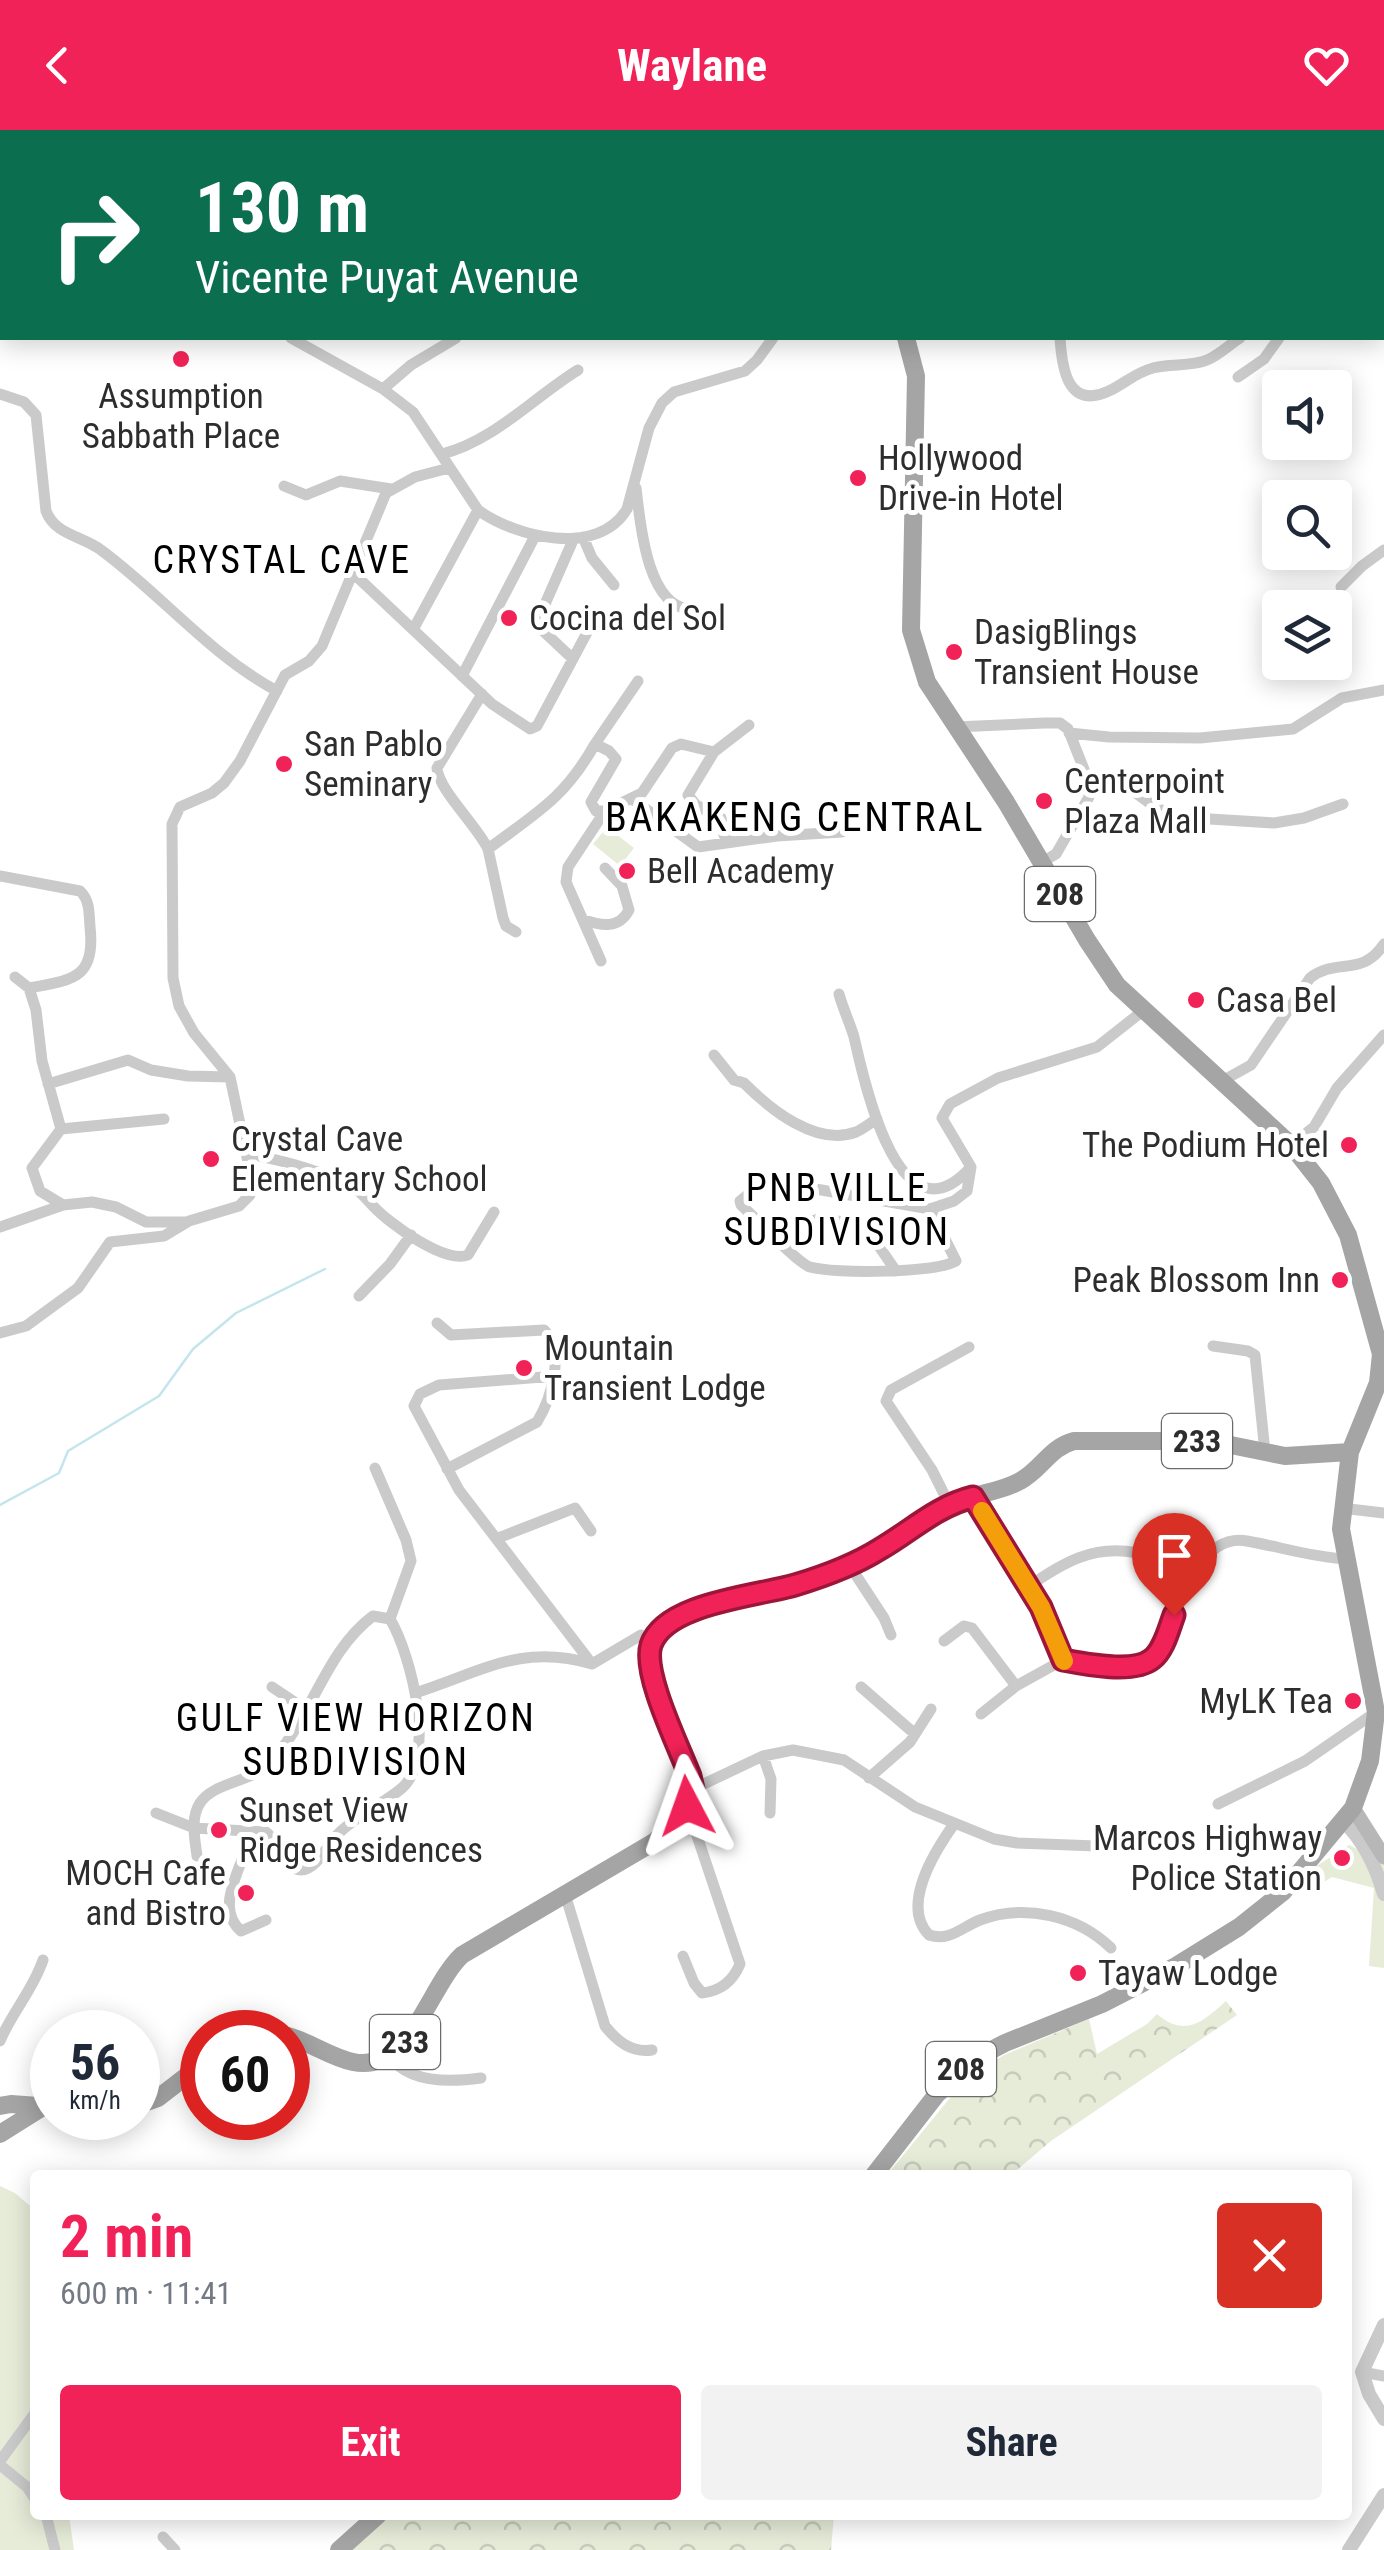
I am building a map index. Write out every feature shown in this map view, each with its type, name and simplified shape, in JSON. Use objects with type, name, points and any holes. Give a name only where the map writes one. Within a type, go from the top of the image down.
[{"type":"main road","name":"208","points":[[878,2170],[962,2068],[1004,2043],[1130,1990],[1239,1927],[1284,1892],[1349,1815],[1361,1790],[1374,1745],[1378,1682],[1346,1560],[1342,1508],[1350,1452],[1381,1381],[1380,1347],[1348,1235],[1321,1183],[1292,1146],[1108,972],[927,682],[911,630],[916,376],[907,340]]},
{"type":"main road","name":"233","points":[[652,1642],[666,1623],[692,1611],[850,1566],[950,1504],[1021,1481],[1055,1449],[1074,1441],[1211,1441],[1297,1456],[1350,1452]]},
{"type":"main road","points":[[652,1642],[650,1664],[690,1797]]},
{"type":"main road","name":"233","points":[[310,2045],[358,2064],[390,2056],[410,2035],[441,1979],[462,1955],[654,1842],[668,1830],[690,1797]]},
{"type":"main road","points":[[1349,1815],[1384,1857]]},
{"type":"main road","points":[[160,2096],[180,2081]]},
{"type":"main road","points":[[0,2106],[30,2107]]},
{"type":"main road","points":[[0,2134],[30,2117]]},
{"type":"main road","points":[[338,2550],[372,2520]]},
{"type":"street","points":[[296,340],[382,389],[413,412],[478,510],[509,529],[536,536],[579,537],[601,532],[622,518],[649,428],[669,396],[744,370],[758,360],[771,340]]},
{"type":"street","points":[[382,389],[411,365],[453,340]]},
{"type":"street","points":[[1060,340],[1064,372],[1072,388],[1092,396],[1148,369],[1208,360],[1237,340]]},
{"type":"street","points":[[1238,376],[1264,359],[1278,340]]},
{"type":"street","points":[[442,454],[458,450],[490,432],[578,370]]},
{"type":"street","points":[[0,394],[24,402],[36,416],[46,511],[53,524],[86,540],[127,569],[212,646],[256,680],[277,690]]},
{"type":"street","points":[[0,1227],[63,1205],[92,1202],[154,1223],[215,1215],[245,1202],[252,1181],[230,1077],[194,1033],[178,1006],[174,978],[172,824],[180,807],[212,793],[234,770],[285,675],[309,661],[322,646],[376,512],[391,489],[415,476],[449,468]]},
{"type":"street","points":[[636,479],[640,532],[650,567],[672,602],[689,608]]},
{"type":"street","points":[[284,486],[306,494],[340,480],[391,489]]},
{"type":"street","points":[[414,628],[478,510]]},
{"type":"street","points":[[462,676],[536,536]]},
{"type":"street","points":[[579,537],[614,585]]},
{"type":"street","points":[[573,659],[540,628],[538,620],[579,537]]},
{"type":"street","points":[[1340,587],[1384,550]]},
{"type":"street","points":[[353,574],[523,727],[534,728],[590,627]]},
{"type":"street","points":[[488,849],[560,796],[638,681]]},
{"type":"street","points":[[1069,733],[1109,738],[1200,738],[1294,728],[1342,698],[1384,690]]},
{"type":"street","points":[[482,694],[437,768],[441,784],[467,814],[488,849],[505,924],[516,932]]},
{"type":"street","points":[[955,727],[1060,723],[1069,733],[1087,777],[1089,797],[1056,854],[1042,862]]},
{"type":"street","points":[[733,842],[725,838],[721,818],[688,795],[714,752],[749,725]]},
{"type":"street","points":[[596,744],[615,755],[616,760],[591,802],[594,810],[605,810],[642,793],[676,745],[714,752]]},
{"type":"street","points":[[1087,777],[1113,776],[1155,807],[1178,816],[1274,823],[1304,818],[1343,804]]},
{"type":"street","points":[[632,799],[691,844],[704,847],[842,832]]},
{"type":"street","points":[[601,960],[565,876],[605,810]]},
{"type":"street","points":[[584,920],[615,924],[629,910],[622,886],[605,868]]},
{"type":"street","points":[[0,876],[80,891],[86,896],[92,939],[87,965],[73,980],[29,988]]},
{"type":"street","points":[[1224,1080],[1251,1065],[1310,978],[1323,969],[1360,966],[1382,952]]},
{"type":"street","points":[[16,977],[29,988],[36,1010],[48,1084],[61,1129]]},
{"type":"street","points":[[840,994],[877,1120],[892,1154],[910,1180],[940,1187],[953,1182],[971,1166]]},
{"type":"street","points":[[930,1209],[956,1261],[948,1266],[896,1270],[808,1267],[740,1201],[770,1182],[930,1209],[954,1201],[967,1191],[971,1166],[942,1118],[950,1104],[998,1078],[1097,1047],[1144,1010]]},
{"type":"street","points":[[1292,1146],[1314,1126],[1337,1088],[1384,1035]]},
{"type":"street","points":[[714,1055],[734,1080],[744,1083],[804,1129],[854,1133],[877,1120]]},
{"type":"street","points":[[48,1084],[128,1060],[152,1070],[188,1076],[230,1077]]},
{"type":"street","points":[[63,1205],[40,1191],[32,1168],[61,1129],[164,1119]]},
{"type":"street","points":[[247,1154],[301,1166],[354,1188],[411,1235],[455,1257],[463,1258],[472,1250],[494,1212]]},
{"type":"street","points":[[774,1236],[820,1218],[866,1226],[896,1270]]},
{"type":"street","points":[[0,1332],[26,1326],[72,1292],[110,1242],[164,1236],[189,1221]]},
{"type":"street","points":[[359,1296],[411,1235]]},
{"type":"street","points":[[437,1322],[451,1334],[548,1333],[555,1376],[537,1422],[447,1468]]},
{"type":"street","points":[[1212,1346],[1254,1355],[1266,1452]]},
{"type":"street","points":[[950,1504],[886,1401],[891,1390],[969,1347]]},
{"type":"street","points":[[555,1376],[439,1385],[420,1394],[414,1406],[459,1490],[592,1664]]},
{"type":"street","points":[[156,1814],[194,1828],[266,1832],[289,1864],[298,1870],[308,1868],[338,1834],[408,1781],[420,1740],[416,1694],[390,1620],[411,1561],[375,1468]]},
{"type":"street","points":[[973,1497],[1041,1607],[1063,1660]]},
{"type":"street","points":[[498,1538],[575,1508],[591,1531]]},
{"type":"street","points":[[1342,1508],[1384,1513]]},
{"type":"street","points":[[981,1714],[1016,1686],[1063,1660],[1078,1665],[1131,1667],[1150,1662],[1158,1653],[1194,1573],[1206,1556],[1227,1541],[1244,1540],[1303,1555],[1346,1560]]},
{"type":"street","points":[[1028,1587],[1067,1562],[1097,1550],[1138,1553]]},
{"type":"street","points":[[850,1566],[884,1618],[890,1635]]},
{"type":"street","points":[[198,1856],[194,1828],[197,1808],[204,1799],[264,1768],[362,1624],[378,1615],[390,1620]]},
{"type":"street","points":[[944,1641],[969,1626],[1016,1686]]},
{"type":"street","points":[[416,1694],[519,1656],[559,1655],[592,1664],[632,1638],[641,1636],[652,1642]]},
{"type":"street","points":[[272,1687],[305,1709]]},
{"type":"street","points":[[860,1687],[916,1734]]},
{"type":"street","points":[[869,1778],[916,1734],[931,1709]]},
{"type":"street","points":[[1218,1804],[1305,1761],[1376,1712]]},
{"type":"street","points":[[683,1956],[694,1984],[702,1993],[715,1992],[728,1983],[740,1964],[690,1797],[763,1756],[793,1750],[844,1760],[901,1799],[994,1839],[1123,1847]]},
{"type":"street","points":[[763,1756],[771,1780],[770,1813]]},
{"type":"street","points":[[1349,1815],[1384,1894]]},
{"type":"street","points":[[954,1824],[921,1889],[919,1917],[930,1935],[941,1938],[983,1919],[1032,1914],[1085,1926],[1112,1948]]},
{"type":"street","points":[[250,1830],[248,1852],[231,1893],[229,1912],[242,1931],[266,1920]]},
{"type":"street","points":[[565,1894],[605,2026],[618,2042],[644,2052],[652,2050]]},
{"type":"street","points":[[0,2041],[13,2012],[36,1980],[43,1960]]},
{"type":"street","points":[[390,2056],[409,2074],[454,2080],[481,2078]]},
{"type":"street","points":[[1384,2325],[1362,2372],[1384,2419]]},
{"type":"street","points":[[1362,2372],[1384,2376]]},
{"type":"street","points":[[30,2420],[0,2463],[30,2492]]},
{"type":"street","points":[[1349,2550],[1384,2496]]},
{"type":"street","points":[[47,2520],[55,2550]]},
{"type":"street","points":[[163,2537],[175,2550]]},
{"type":"green space","points":[[607,827],[634,848],[620,866],[593,844]]},
{"type":"green space","points":[[1364,1842],[1384,1857],[1384,1968],[1369,1966],[1374,1888],[1332,1877],[1321,1884],[1309,1871],[1349,1845],[1357,1849]]},
{"type":"green space","points":[[1226,2001],[1237,2015],[1051,2141],[1017,2170],[891,2170],[954,2093],[975,2073],[1004,2055],[1089,2019],[1097,2054],[1157,2014],[1185,2026],[1209,2015]]},
{"type":"green space","points":[[0,2186],[30,2206],[30,2520],[70,2520],[74,2550],[0,2550]]},
{"type":"green space","points":[[377,2520],[834,2520],[831,2550],[343,2550]]},
{"type":"waterway","points":[[0,1505],[59,1473],[68,1451],[159,1396],[193,1349],[236,1313],[325,1269]]},
{"type":"slow traffic","points":[[982,1511],[1041,1607],[1064,1661]]},
{"type":"place","name":"Assumption Sabbath Place","points":[[181,359]]},
{"type":"place","name":"Hollywood Drive-in Hotel","points":[[858,478]]},
{"type":"place","name":"Cocina del Sol","points":[[509,618]]},
{"type":"place","name":"DasigBlings Transient House","points":[[954,652]]},
{"type":"place","name":"San Pablo Seminary","points":[[284,764]]},
{"type":"place","name":"Centerpoint Plaza Mall","points":[[1044,801]]},
{"type":"place","name":"Bell Academy","points":[[627,871]]},
{"type":"place","name":"Casa Bel","points":[[1196,1000]]},
{"type":"place","name":"The Podium Hotel","points":[[1349,1145]]},
{"type":"place","name":"Crystal Cave Elementary School","points":[[211,1159]]},
{"type":"place","name":"Peak Blossom Inn","points":[[1340,1280]]},
{"type":"place","name":"Mountain Transient Lodge","points":[[524,1368]]},
{"type":"place","name":"MyLK Tea","points":[[1353,1701]]},
{"type":"place","name":"Sunset View Ridge Residences","points":[[219,1830]]},
{"type":"place","name":"Marcos Highway Police Station","points":[[1342,1858]]},
{"type":"place","name":"MOCH Cafe and Bistro","points":[[246,1893]]},
{"type":"place","name":"Tayaw Lodge","points":[[1078,1973]]},
{"type":"district","name":"CRYSTAL CAVE","points":[[282,560]]},
{"type":"district","name":"BAKAKENG CENTRAL","points":[[795,817]]},
{"type":"district","name":"PNB VILLE SUBDIVISION","points":[[837,1210]]},
{"type":"district","name":"GULF VIEW HORIZON SUBDIVISION","points":[[356,1740]]},
{"type":"route","points":[[687,1806],[693,1789],[690,1776],[650,1664],[652,1642],[659,1631],[666,1623],[709,1604],[776,1590],[850,1566],[950,1504],[973,1497],[1041,1607],[1063,1660],[1078,1665],[1131,1667],[1150,1662],[1158,1653],[1174,1615]]}]
